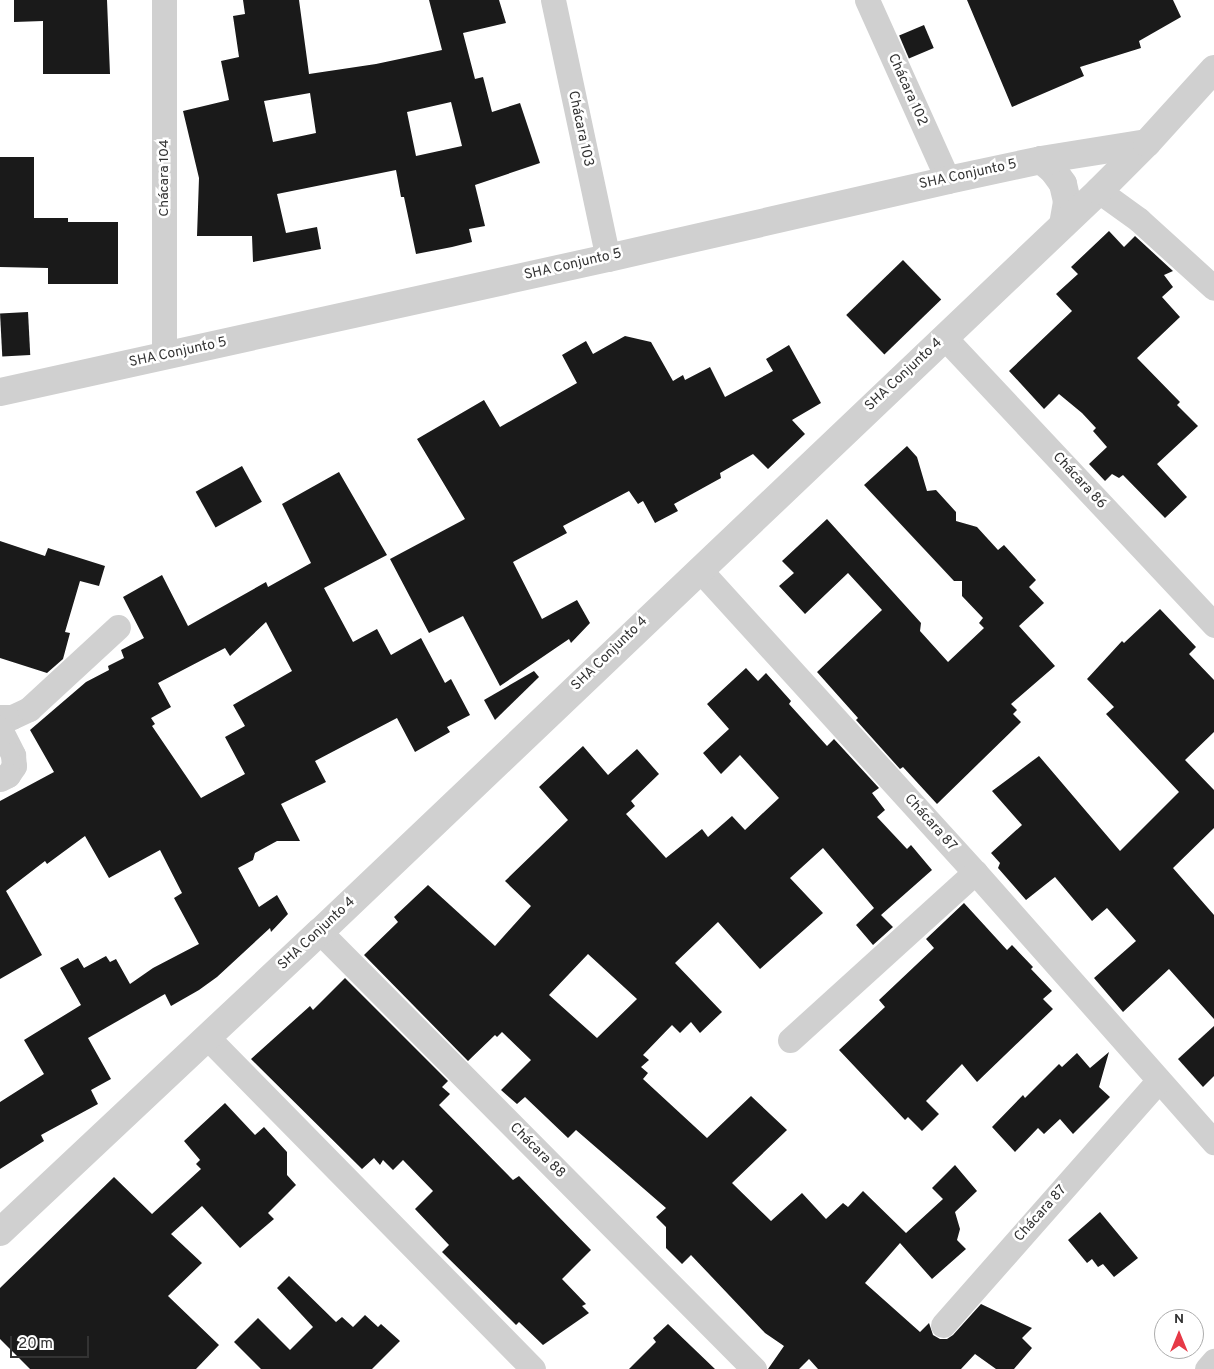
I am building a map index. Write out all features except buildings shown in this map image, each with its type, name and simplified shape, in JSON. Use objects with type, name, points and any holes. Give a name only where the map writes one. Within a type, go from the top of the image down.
[{"type":"street","name":"Chácara 104","points":[[164,0],[164,356]]},
{"type":"street","name":"Chácara 103","points":[[553,0],[608,258]]},
{"type":"street","name":"Chácara 102","points":[[867,0],[948,180]]},
{"type":"street","name":"SHA Conjunto 4","points":[[0,1232],[320,932],[699,569],[1099,191],[1147,143],[1214,69]]},
{"type":"street","name":"SHA Conjunto 5","points":[[0,392],[608,258],[948,180],[1041,160],[1147,143]]},
{"type":"street","points":[[1041,160],[1053,170],[1063,184],[1067,202],[1063,225]]},
{"type":"street","points":[[1099,191],[1138,220],[1214,288]]},
{"type":"street","name":"Chácara 86","points":[[944,337],[1214,624]]},
{"type":"street","name":"Chácara 87","points":[[699,569],[975,872],[1158,1081],[1214,1142]]},
{"type":"street","points":[[0,717],[12,717],[29,709],[118,628]]},
{"type":"street","points":[[0,729],[13,755],[14,766],[8,775],[0,779]]},
{"type":"street","points":[[790,1040],[975,872]]},
{"type":"street","name":"Chácara 88","points":[[320,932],[754,1369]]},
{"type":"street","points":[[208,1036],[534,1369]]},
{"type":"street","name":"Chácara 87","points":[[943,1324],[1158,1081]]},
{"type":"street","points":[[1206,1369],[1214,1361]]}]
